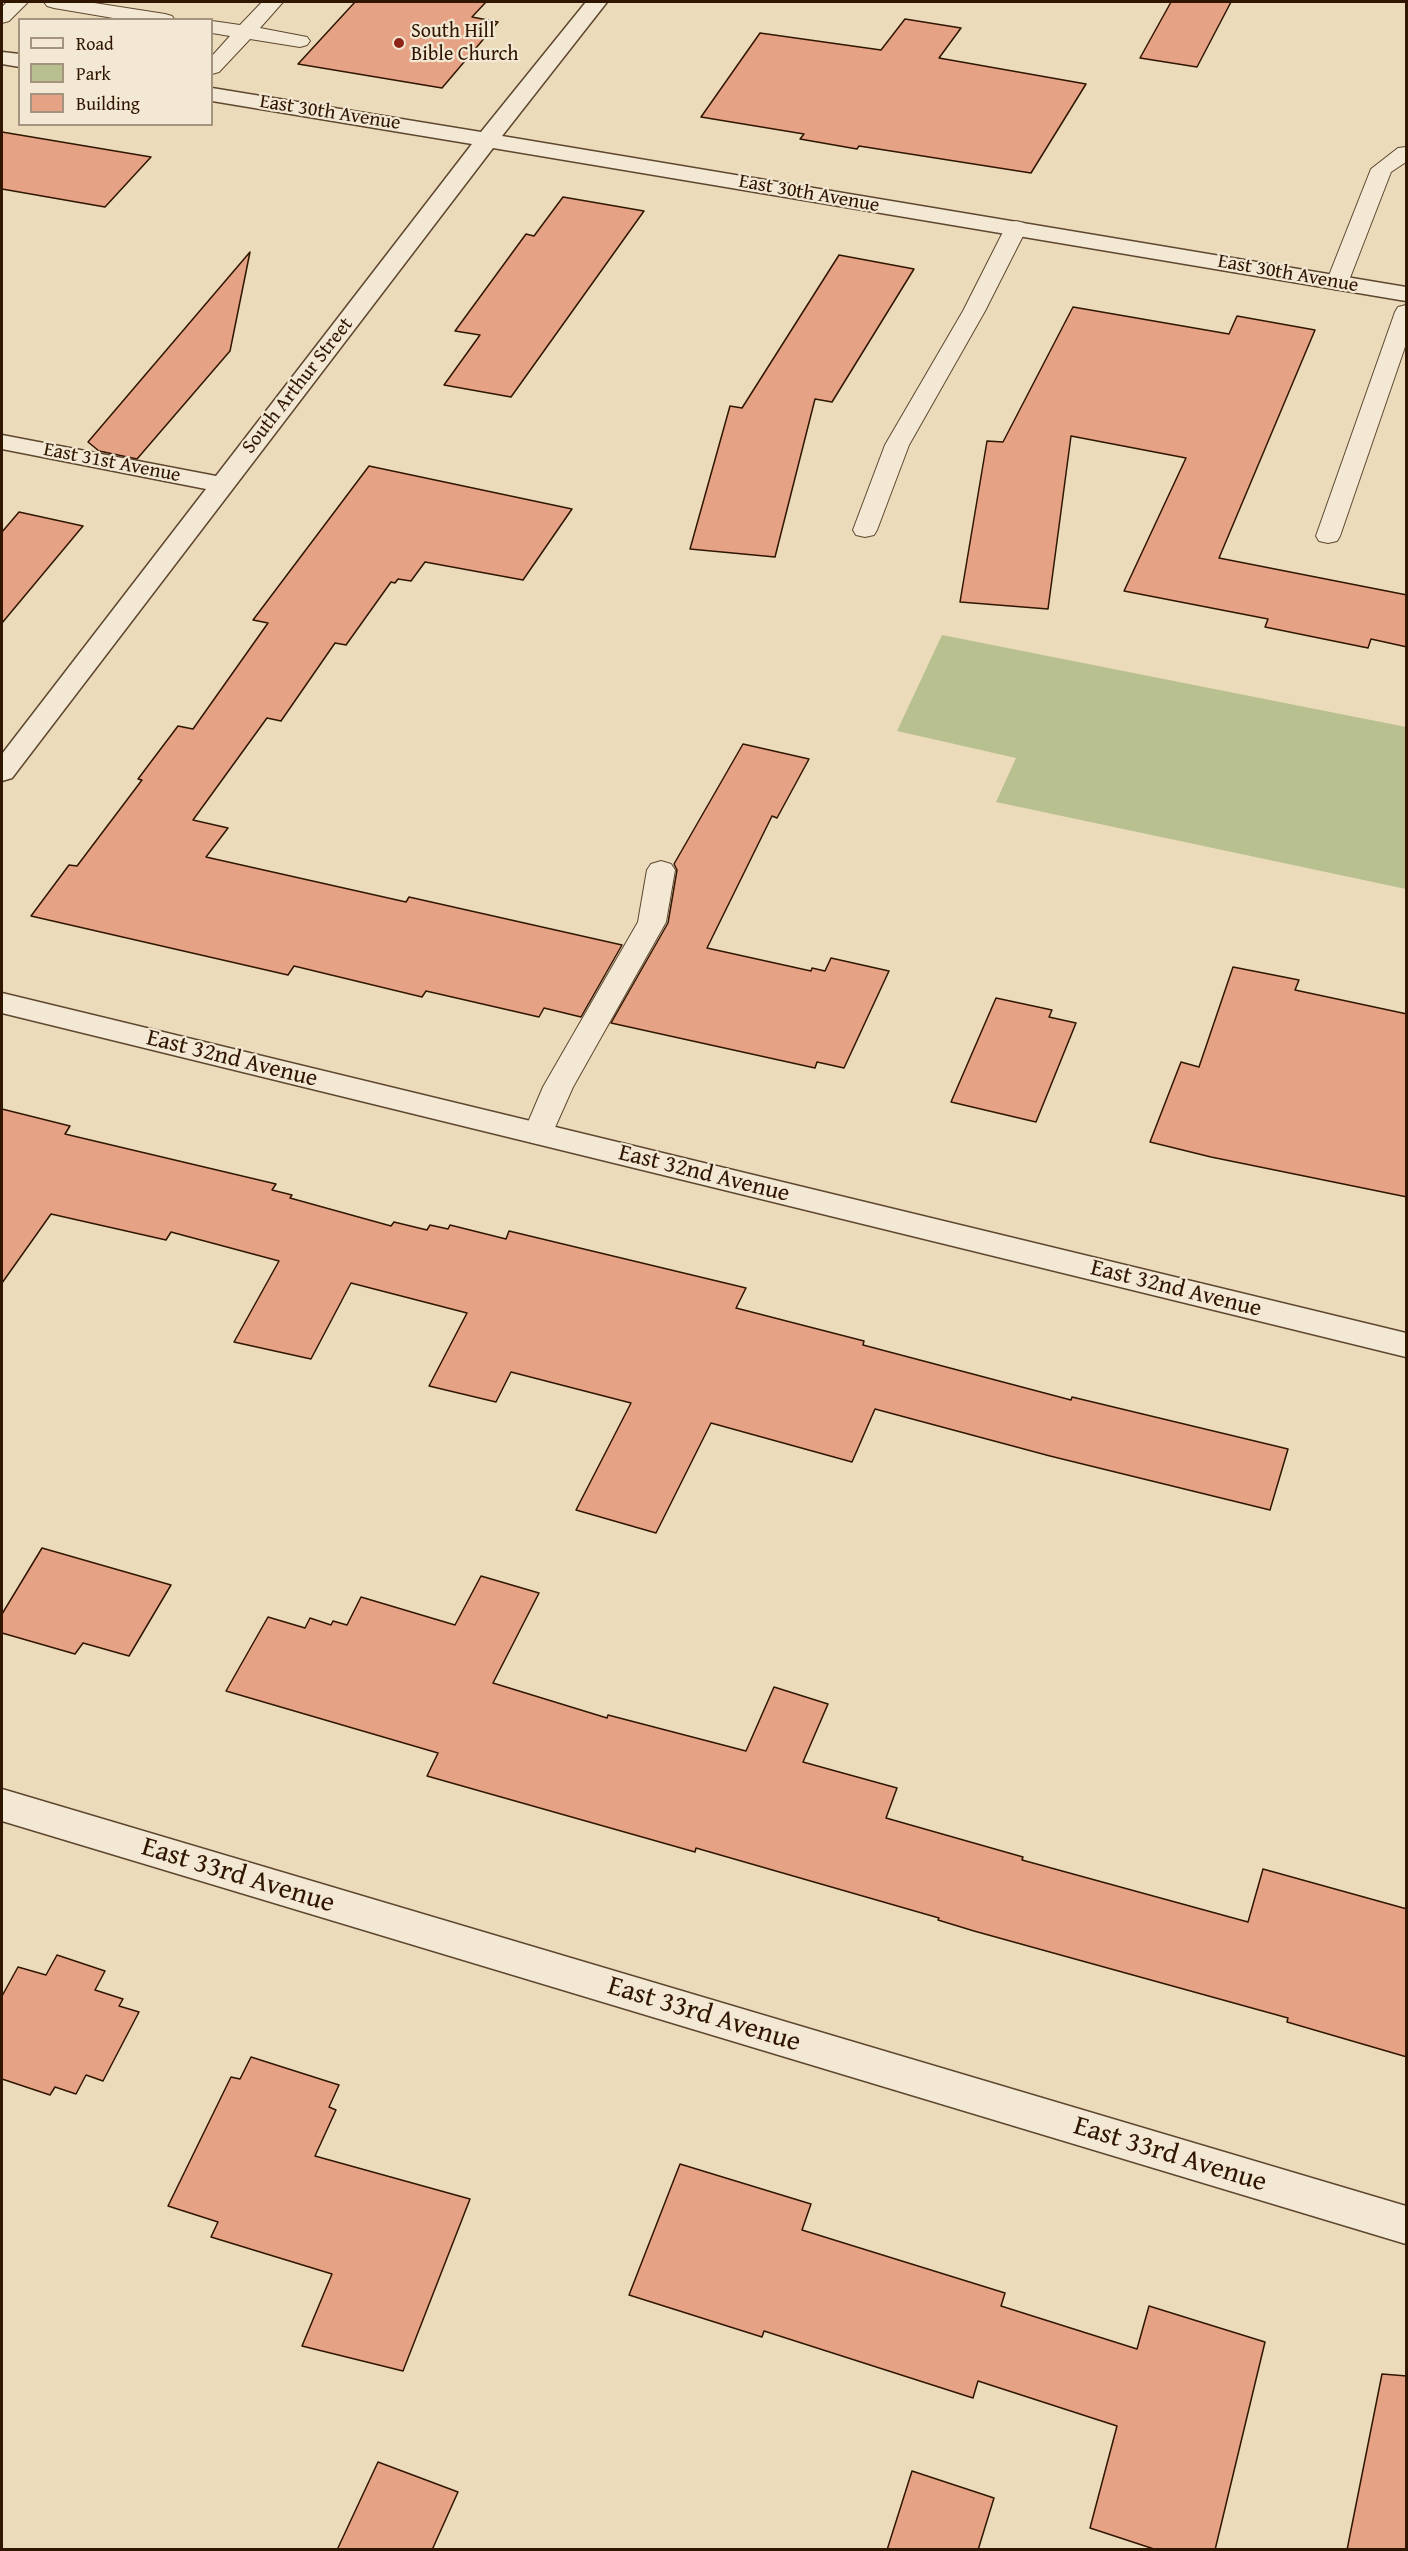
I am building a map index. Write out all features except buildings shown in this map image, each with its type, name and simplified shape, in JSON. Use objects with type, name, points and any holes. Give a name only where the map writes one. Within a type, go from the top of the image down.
[{"type":"street","name":"South Arthur Street","points":[[2,772],[488,140],[597,2]]},
{"type":"street","points":[[2,58],[18,61]]},
{"type":"street","name":"East 30th Avenue","points":[[213,94],[1407,294]]},
{"type":"street","name":"East 31st Avenue","points":[[2,442],[222,485]]},
{"type":"street","name":"East 32nd Avenue","points":[[2,1003],[1407,1345]]},
{"type":"street","name":"East 33rd Avenue","points":[[2,1805],[1407,2225]]},
{"type":"lane","points":[[2,16],[18,2]]},
{"type":"lane","points":[[54,2],[153,18]]},
{"type":"lane","points":[[213,67],[273,2]]},
{"type":"lane","points":[[213,27],[300,41]]},
{"type":"lane","points":[[1337,283],[1382,169],[1407,153]]},
{"type":"lane","points":[[866,530],[897,445],[974,311],[1016,228]]},
{"type":"lane","points":[[1328,536],[1407,312]]},
{"type":"lane","points":[[538,1134],[558,1087],[652,922],[660,870]]},
{"type":"green space","points":[[942,635],[1406,727],[1406,889],[996,802],[1016,758],[897,731]]},
{"type":"place","name":"South Hill Bible Church","points":[[399,43]]}]
